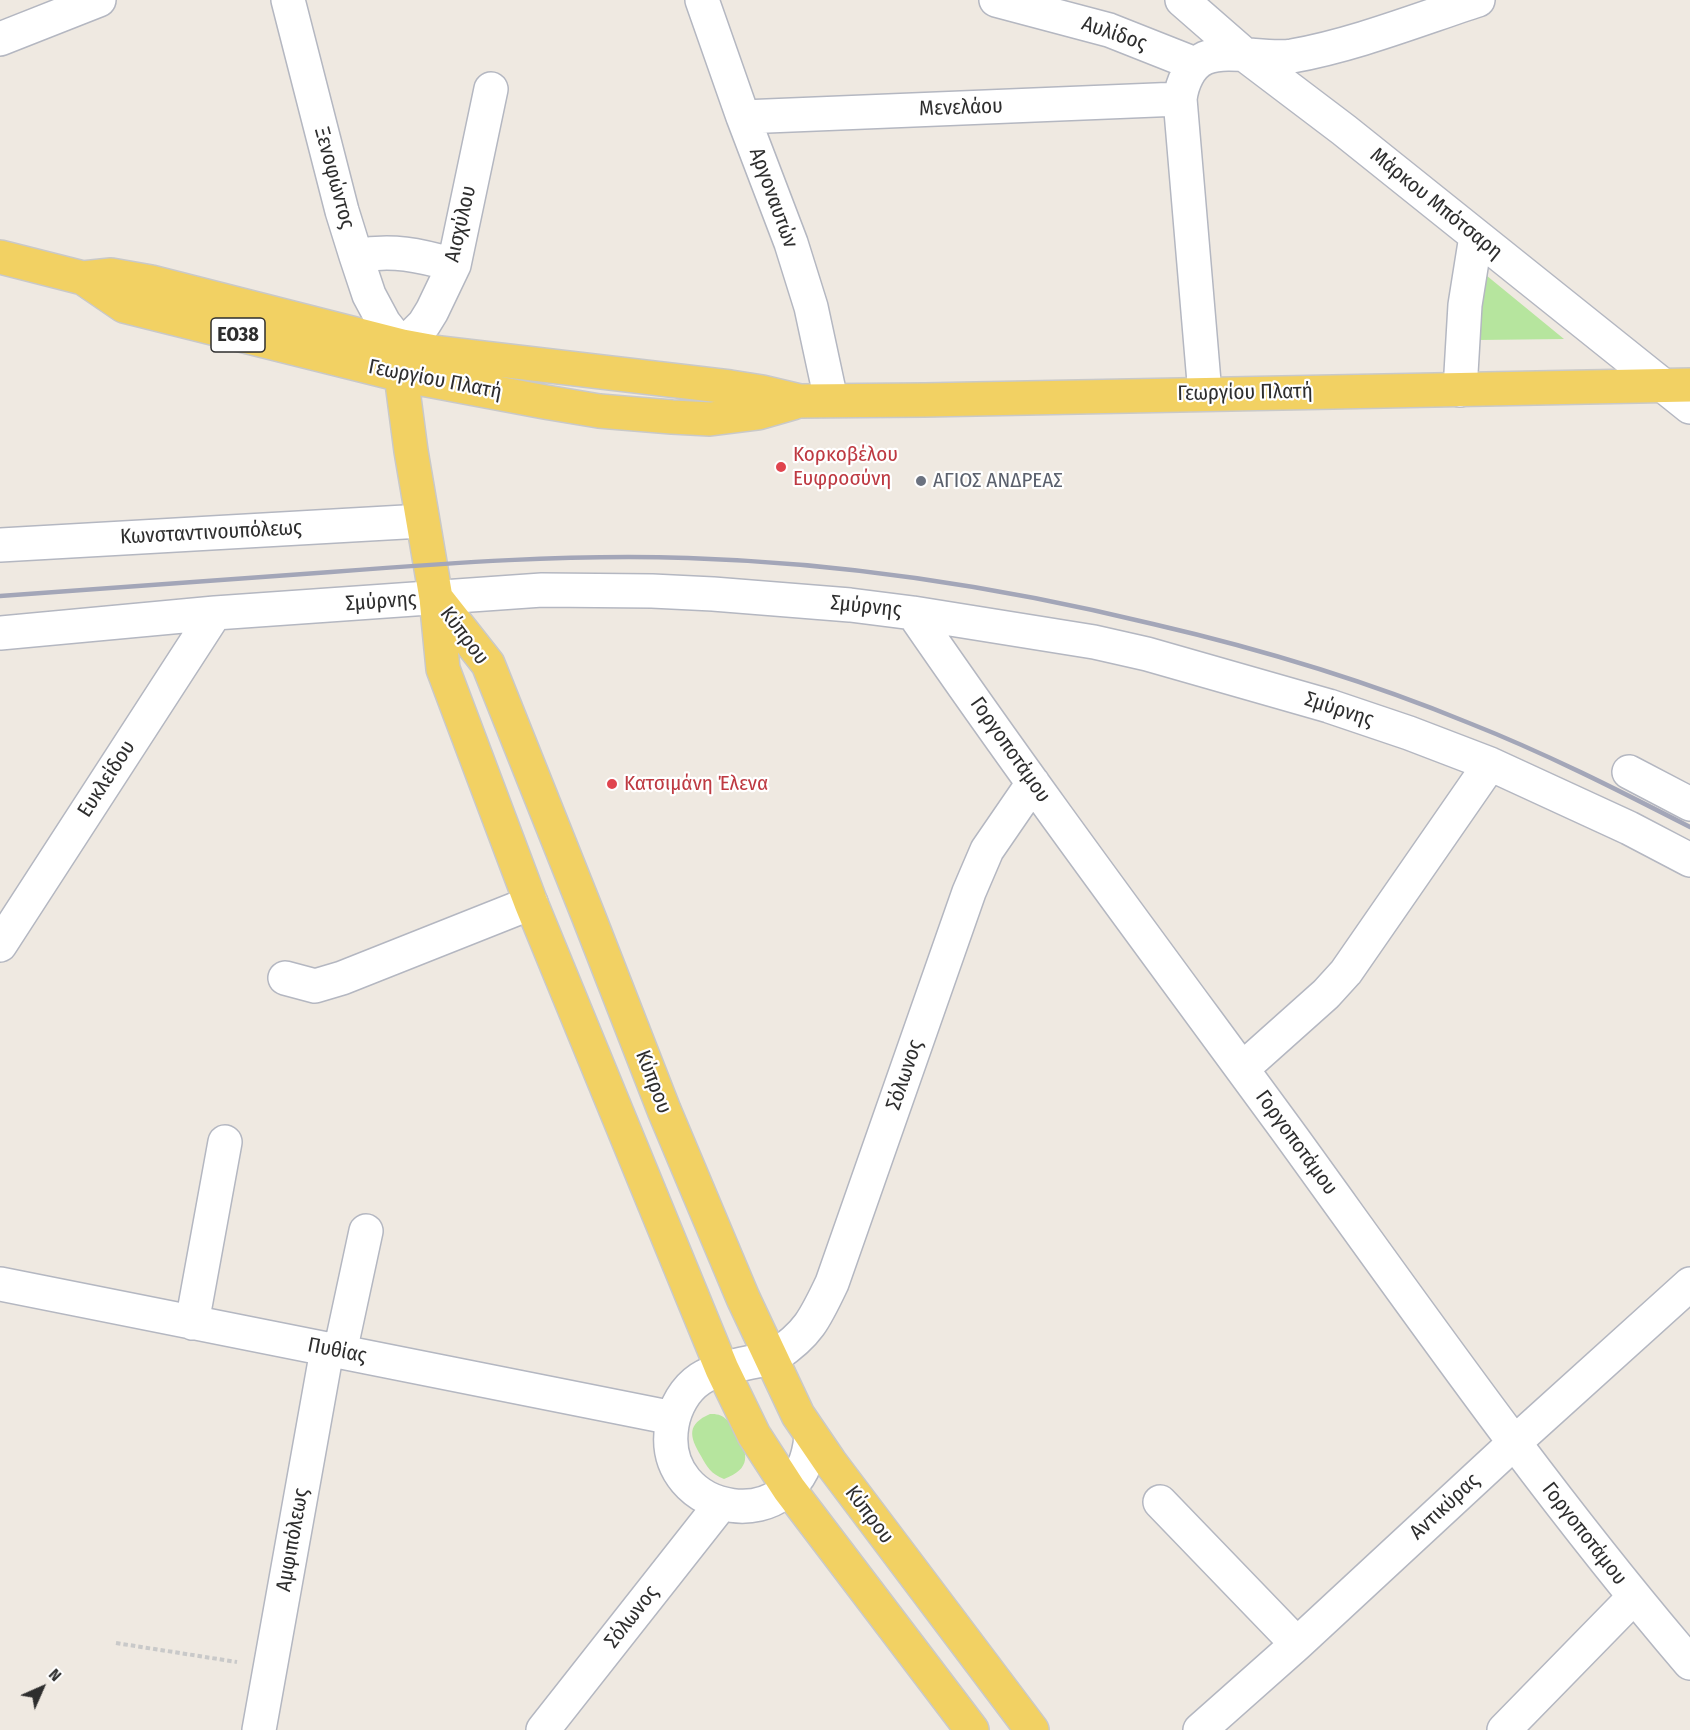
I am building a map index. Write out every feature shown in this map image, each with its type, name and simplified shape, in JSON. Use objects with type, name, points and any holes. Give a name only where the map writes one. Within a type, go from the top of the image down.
[{"type":"main road","name":"Γεωργίου Πλατή","points":[[0,257],[83,278],[111,275],[151,282],[401,361],[440,353],[751,390],[816,400],[937,400],[1676,385]]},
{"type":"main road","points":[[401,361],[422,520],[436,598]]},
{"type":"main road","name":"Κύπρου","points":[[436,598],[443,669],[531,903],[722,1369],[754,1436],[789,1489],[972,1730]]},
{"type":"main road","name":"Κύπρου","points":[[436,598],[488,664],[664,1110],[743,1298],[798,1415],[811,1436],[914,1575],[1032,1730]]},
{"type":"street","points":[[0,39],[99,0]]},
{"type":"street","name":"Ξενοφώντος","points":[[288,0],[342,211],[356,256],[369,294],[401,361]]},
{"type":"street","name":"Αργοναυτών","points":[[702,0],[791,243],[811,307],[816,400]]},
{"type":"street","name":"Αυλίδος","points":[[996,0],[1109,30],[1195,64]]},
{"type":"street","name":"Μάρκου Μπότσαρη","points":[[1182,0],[1245,55],[1344,130],[1476,236],[1676,385],[1690,406]]},
{"type":"street","points":[[1205,394],[1180,99],[1182,86],[1195,64],[1204,58],[1218,54],[1289,56],[1307,52],[1355,40],[1478,0]]},
{"type":"street","name":"Αισχύλου","points":[[401,361],[432,311],[454,265],[491,89]]},
{"type":"street","name":"Μενελάου","points":[[743,117],[1180,99]]},
{"type":"street","points":[[1460,390],[1465,305],[1476,236]]},
{"type":"street","points":[[356,256],[375,253],[416,255],[454,265]]},
{"type":"street","name":"Κωνσταντινουπόλεως","points":[[0,545],[422,520]]},
{"type":"street","name":"Σμύρνης","points":[[0,633],[215,613],[542,590],[713,594],[840,604],[913,613],[1094,642],[1171,660],[1329,706],[1490,764],[1629,828],[1690,860]]},
{"type":"street","name":"Ευκλείδου","points":[[0,945],[215,613]]},
{"type":"street","name":"Γοργοποτάμου","points":[[913,613],[1033,783],[1514,1443],[1634,1597],[1690,1663]]},
{"type":"street","points":[[1242,1069],[1326,994],[1346,972],[1490,764]]},
{"type":"street","points":[[1629,772],[1690,804]]},
{"type":"street","name":"Σόλωνος","points":[[770,1358],[797,1340],[808,1329],[832,1284],[969,892],[987,850],[1033,783]]},
{"type":"street","points":[[285,978],[315,986],[342,978],[531,903]]},
{"type":"street","points":[[192,1323],[225,1142]]},
{"type":"street","name":"Αμφιπόλεως","points":[[259,1730],[334,1351],[366,1231]]},
{"type":"street","name":"Πυθίας","points":[[0,1284],[673,1418]]},
{"type":"street","name":"Αντικύρας","points":[[1200,1730],[1690,1284]]},
{"type":"street","points":[[770,1358],[722,1369],[700,1379],[692,1386],[681,1400],[673,1418],[671,1445],[679,1471],[692,1487],[708,1499],[734,1506],[747,1507],[761,1504],[789,1489],[802,1472],[811,1436]]},
{"type":"street","points":[[1160,1502],[1297,1644]]},
{"type":"street","name":"Σόλωνος","points":[[543,1730],[721,1504]]},
{"type":"street","points":[[1504,1730],[1634,1597]]},
{"type":"path","points":[[116,1643],[270,1667]]},
{"type":"green space","points":[[1481,271],[1564,339],[1477,340]]},
{"type":"green space","points":[[710,1414],[719,1415],[729,1422],[745,1454],[743,1466],[739,1471],[724,1479],[707,1467],[694,1442],[692,1431],[694,1426]]},
{"type":"railway","points":[[0,596],[553,558],[688,558],[864,571],[1038,599],[1153,624],[1274,655],[1392,693],[1497,735],[1690,827]]},
{"type":"place","name":"Κορκοβέλου Ευφροσύνη","points":[[781,467]]},
{"type":"place","name":"ΑΓΙΟΣ ΑΝΔΡΕΑΣ","points":[[921,481]]},
{"type":"place","name":"Κατσιμάνη Έλενα","points":[[612,784]]}]
